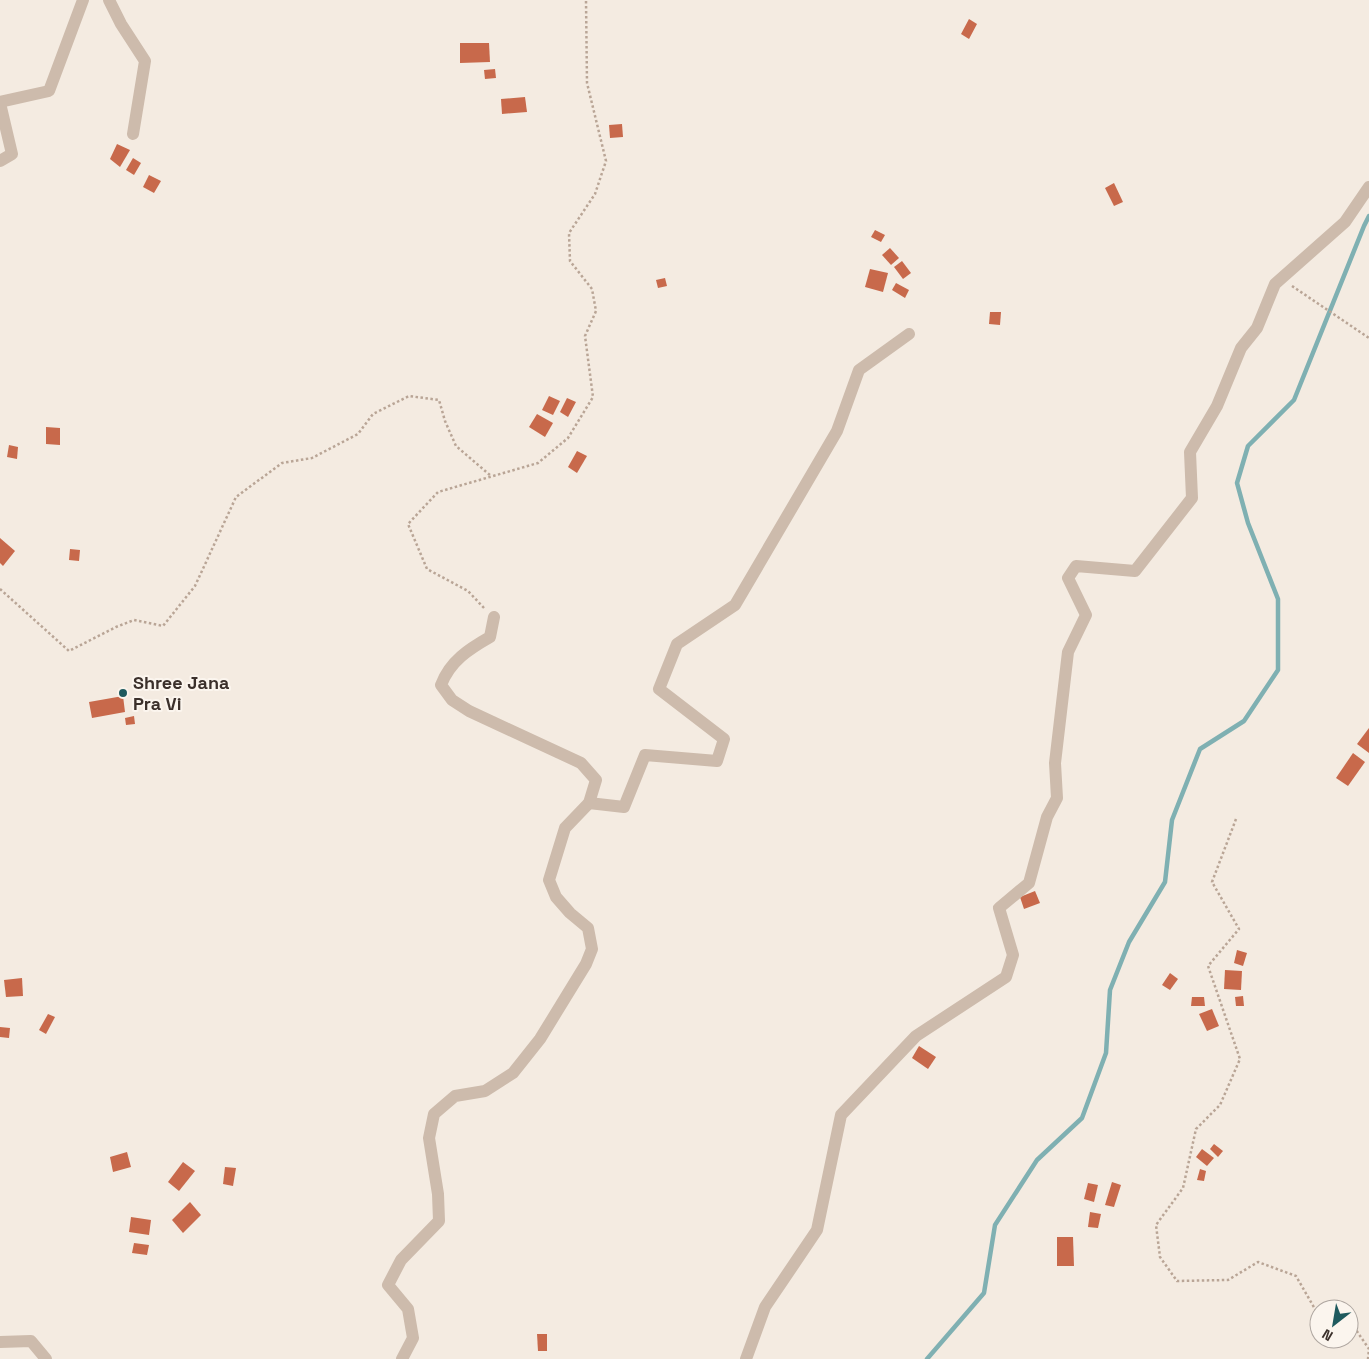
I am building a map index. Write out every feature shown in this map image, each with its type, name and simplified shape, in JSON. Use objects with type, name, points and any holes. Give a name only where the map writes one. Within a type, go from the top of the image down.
[{"type":"street","points":[[0,162],[12,154],[0,102],[49,91],[83,0]]},
{"type":"street","points":[[109,0],[121,24],[145,61],[133,134]]},
{"type":"street","points":[[746,1359],[765,1307],[817,1230],[841,1115],[916,1036],[1006,977],[1013,955],[999,908],[1029,883],[1046,818],[1057,798],[1055,763],[1068,652],[1086,615],[1068,578],[1076,566],[1135,571],[1192,498],[1190,452],[1217,406],[1241,348],[1257,328],[1275,284],[1345,222],[1369,187]]},
{"type":"street","points":[[589,803],[624,807],[645,755],[718,761],[724,739],[659,689],[676,644],[735,605],[837,431],[859,370],[909,334]]},
{"type":"street","points":[[402,1359],[413,1338],[408,1309],[388,1285],[401,1260],[439,1221],[438,1194],[429,1138],[434,1114],[455,1096],[485,1091],[512,1073],[540,1039],[586,964],[592,949],[588,928],[570,913],[556,897],[549,880],[565,828],[589,803],[596,780],[581,763],[470,711],[452,700],[441,685],[445,673],[468,649],[490,637],[494,617]]},
{"type":"street","points":[[0,1342],[31,1341],[46,1359]]},
{"type":"path","points":[[494,617],[468,591],[427,569],[408,524],[438,492],[538,464],[568,438],[593,397],[585,336],[596,310],[592,289],[570,261],[570,232],[595,194],[606,162],[587,83],[586,0]]},
{"type":"path","points":[[1286,282],[1369,338]]},
{"type":"path","points":[[0,589],[69,651],[134,620],[163,626],[195,586],[236,498],[282,463],[312,458],[358,434],[373,414],[409,396],[439,400],[445,421],[456,446],[491,476]]},
{"type":"path","points":[[1236,819],[1212,882],[1239,928],[1208,966],[1240,1060],[1220,1105],[1196,1129],[1183,1188],[1156,1225],[1160,1257],[1177,1281],[1228,1280],[1258,1262],[1296,1276],[1309,1299]]},
{"type":"path","points":[[1359,1334],[1368,1349],[1368,1359]]},
{"type":"building","points":[[969,19],[977,24],[969,39],[961,34]]},
{"type":"building","points":[[460,43],[489,43],[490,62],[460,63]]},
{"type":"building","points":[[495,69],[496,78],[485,79],[484,70]]},
{"type":"building","points":[[525,97],[527,112],[502,114],[501,99]]},
{"type":"building","points":[[622,124],[623,137],[610,138],[609,125]]},
{"type":"building","points":[[117,144],[130,150],[120,167],[110,159]]},
{"type":"building","points":[[133,158],[141,163],[134,175],[126,170]]},
{"type":"building","points":[[149,175],[161,181],[154,193],[143,187]]},
{"type":"building","points":[[1114,183],[1123,202],[1114,206],[1105,188]]},
{"type":"building","points":[[875,230],[885,235],[881,242],[871,237]]},
{"type":"building","points":[[890,248],[899,258],[891,265],[882,255]]},
{"type":"building","points":[[902,261],[911,273],[903,279],[894,267]]},
{"type":"building","points":[[870,269],[888,273],[883,292],[865,287]]},
{"type":"building","points":[[665,278],[667,286],[658,288],[656,280]]},
{"type":"building","points":[[896,283],[909,290],[905,298],[892,290]]},
{"type":"building","points":[[990,312],[1001,312],[1000,325],[989,324]]},
{"type":"building","points":[[549,396],[560,401],[553,415],[542,410]]},
{"type":"building","points":[[567,398],[576,402],[568,417],[560,412]]},
{"type":"building","points":[[537,414],[553,423],[545,437],[529,427]]},
{"type":"building","points":[[46,427],[60,428],[60,445],[46,444]]},
{"type":"building","points":[[9,445],[18,447],[17,459],[7,457]]},
{"type":"building","points":[[577,451],[587,456],[577,473],[568,467]]},
{"type":"building","points":[[0,538],[15,551],[3,566],[0,563]]},
{"type":"building","points":[[70,549],[80,550],[79,561],[69,560]]},
{"type":"building","points":[[123,696],[125,712],[92,718],[89,702]]},
{"type":"building","points":[[134,716],[135,724],[126,725],[125,718]]},
{"type":"building","points":[[1369,728],[1369,753],[1357,744]]},
{"type":"building","points":[[1353,753],[1365,762],[1348,786],[1336,778]]},
{"type":"building","points":[[1035,891],[1040,903],[1024,909],[1020,897]]},
{"type":"building","points":[[1237,950],[1247,953],[1243,966],[1234,963]]},
{"type":"building","points":[[1225,970],[1242,971],[1241,990],[1224,989]]},
{"type":"building","points":[[1170,973],[1178,979],[1170,990],[1162,985]]},
{"type":"building","points":[[22,978],[23,996],[6,997],[4,980]]},
{"type":"building","points":[[1243,996],[1244,1006],[1236,1006],[1235,997]]},
{"type":"building","points":[[1192,997],[1204,997],[1205,1006],[1191,1006]]},
{"type":"building","points":[[1212,1009],[1219,1026],[1207,1031],[1199,1014]]},
{"type":"building","points":[[48,1014],[55,1017],[46,1034],[39,1030]]},
{"type":"building","points":[[0,1027],[10,1028],[9,1038],[0,1037]]},
{"type":"building","points":[[919,1046],[936,1057],[928,1069],[912,1058]]},
{"type":"building","points":[[1214,1144],[1223,1151],[1218,1157],[1210,1149]]},
{"type":"building","points":[[1202,1149],[1214,1158],[1207,1166],[1196,1157]]},
{"type":"building","points":[[127,1152],[131,1167],[113,1172],[110,1157]]},
{"type":"building","points":[[183,1162],[195,1171],[179,1191],[168,1182]]},
{"type":"building","points":[[225,1167],[236,1168],[233,1186],[223,1184]]},
{"type":"building","points":[[1200,1169],[1206,1171],[1204,1181],[1197,1180]]},
{"type":"building","points":[[1112,1182],[1121,1185],[1114,1207],[1105,1205]]},
{"type":"building","points":[[1088,1183],[1098,1185],[1094,1202],[1084,1199]]},
{"type":"building","points":[[190,1202],[201,1215],[183,1233],[172,1220]]},
{"type":"building","points":[[1090,1212],[1101,1214],[1098,1228],[1088,1227]]},
{"type":"building","points":[[131,1217],[151,1220],[149,1235],[129,1232]]},
{"type":"building","points":[[1057,1237],[1073,1237],[1074,1266],[1057,1266]]},
{"type":"building","points":[[134,1243],[149,1245],[147,1255],[132,1253]]},
{"type":"building","points":[[537,1334],[547,1334],[547,1351],[538,1351]]},
{"type":"waterway","points":[[927,1359],[984,1293],[995,1225],[1037,1160],[1082,1118],[1106,1053],[1110,990],[1129,942],[1165,882],[1172,820],[1200,749],[1244,721],[1278,670],[1278,599],[1248,523],[1237,483],[1248,446],[1294,400],[1369,216]]},
{"type":"place","name":"Shree Jana Pra Vi","points":[[123,693]]}]
